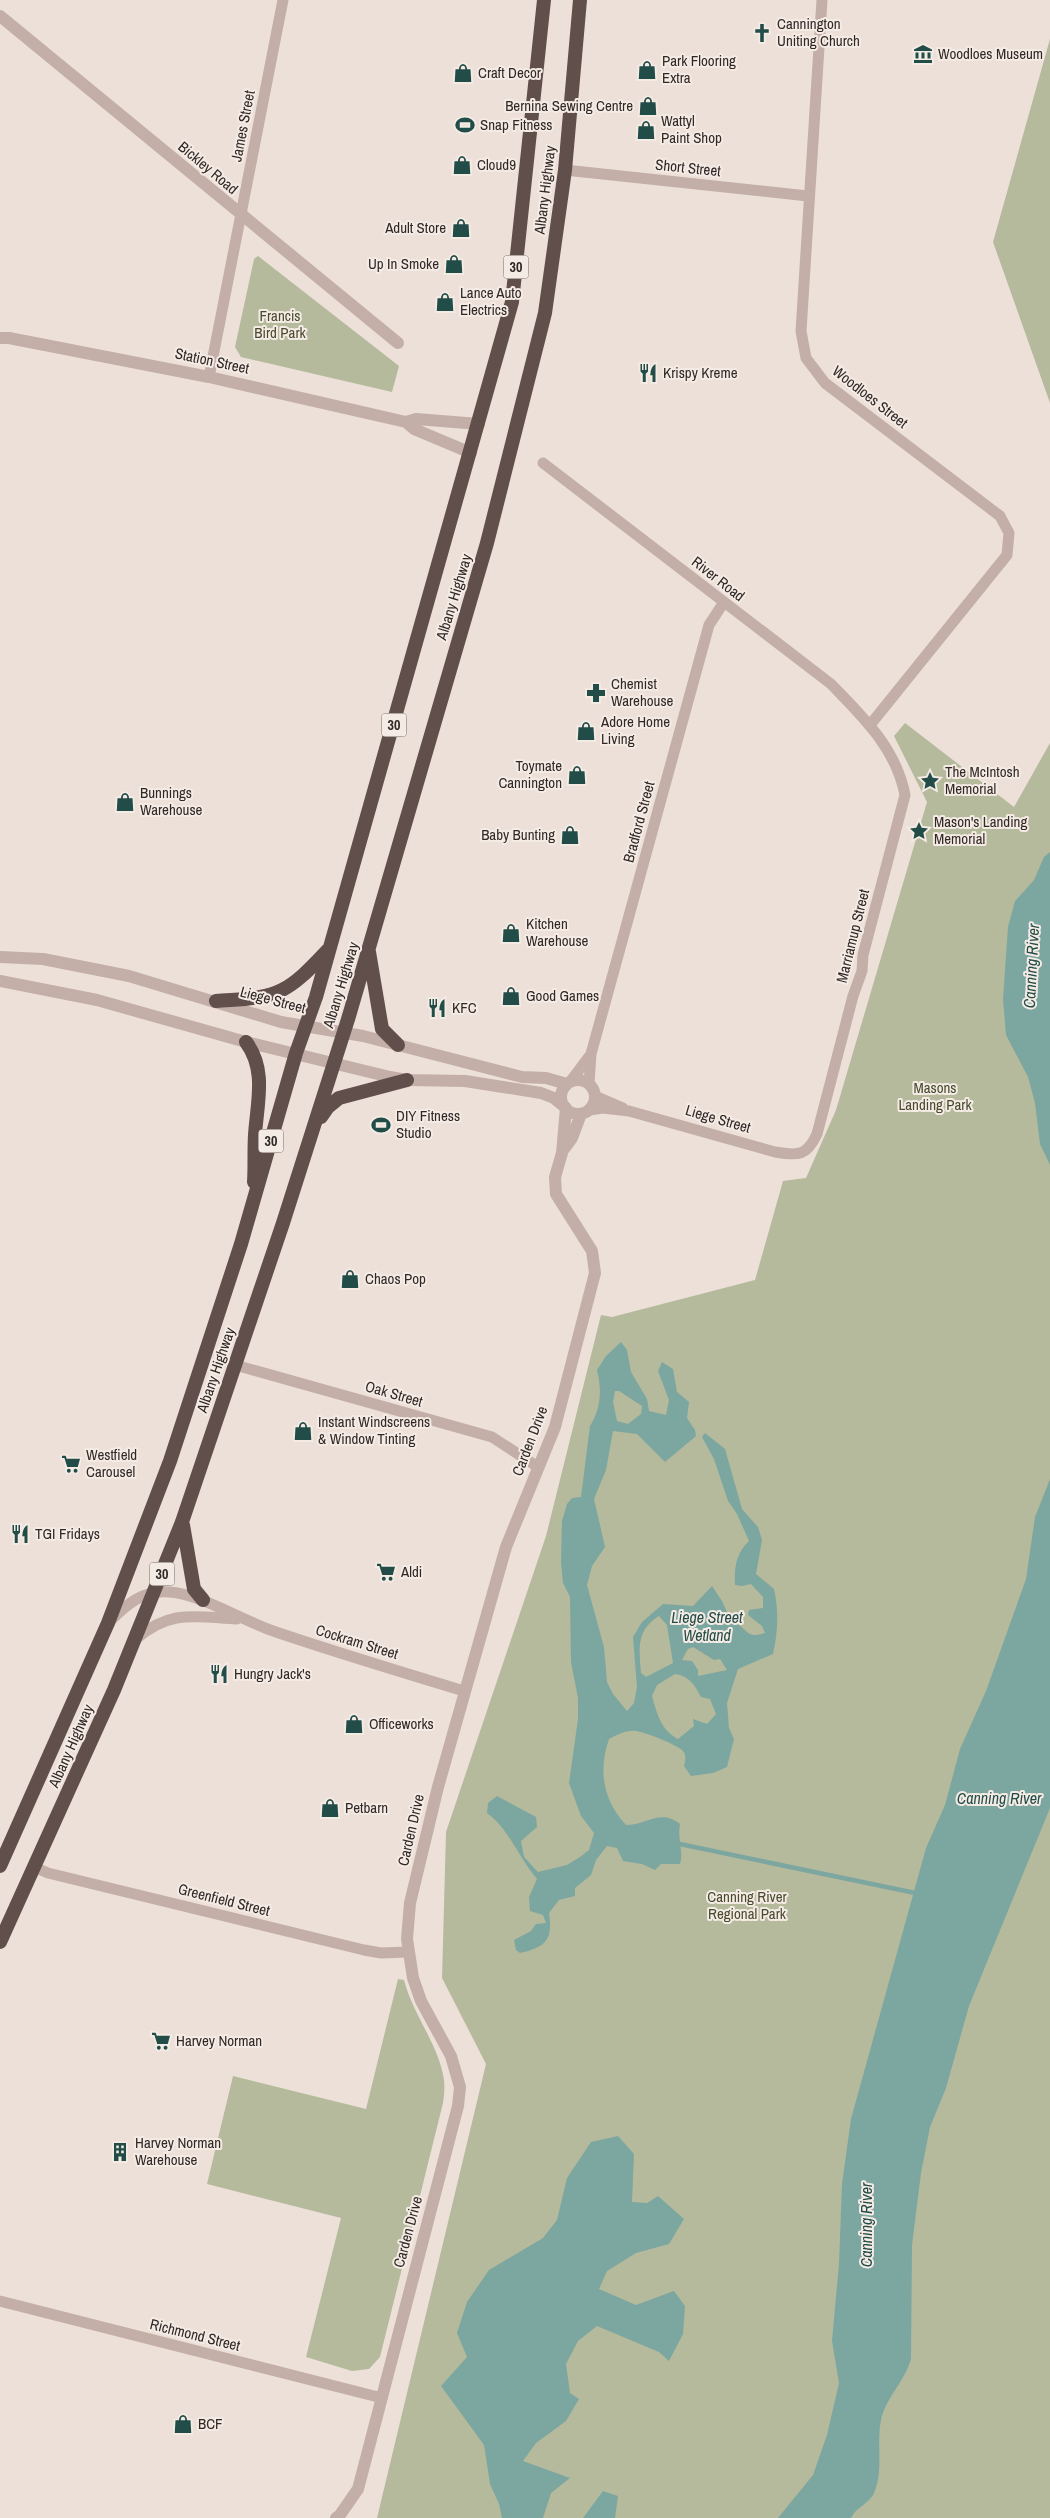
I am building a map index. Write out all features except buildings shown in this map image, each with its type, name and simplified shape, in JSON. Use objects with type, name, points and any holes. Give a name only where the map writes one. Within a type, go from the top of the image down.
[{"type":"highway","name":"Albany Highway","points":[[0,1866],[108,1623],[170,1461],[254,1200],[296,1053],[330,948],[512,302],[544,0]]},
{"type":"highway","name":"Albany Highway","points":[[0,1942],[136,1639],[182,1522],[316,1124],[344,1033],[487,543],[545,313],[565,170],[580,0]]},
{"type":"highway","points":[[216,1001],[266,995],[281,991],[301,977],[330,948]]},
{"type":"highway","points":[[369,948],[382,1029],[398,1045]]},
{"type":"highway","points":[[246,1042],[254,1053],[259,1078],[254,1200]]},
{"type":"highway","points":[[316,1124],[328,1107],[339,1098],[407,1080]]},
{"type":"highway","points":[[182,1522],[194,1589],[203,1600]]},
{"type":"street","name":"James Street","points":[[209,377],[283,0]]},
{"type":"street","name":"Woodloes Street","points":[[822,0],[808,196],[801,331],[806,358],[824,384],[1000,516],[1009,533],[1007,555],[870,724]]},
{"type":"street","name":"Bickley Road","points":[[0,16],[240,216],[398,343]]},
{"type":"street","name":"Short Street","points":[[565,170],[808,196]]},
{"type":"street","name":"Station Street","points":[[3,336],[209,377],[406,422],[414,429],[471,453]]},
{"type":"street","name":"Station Street","points":[[406,422],[416,419],[479,424]]},
{"type":"street","name":"River Road","points":[[543,463],[831,684],[870,724]]},
{"type":"street","name":"Bradford Street","points":[[589,1084],[591,1054],[709,625],[724,602]]},
{"type":"street","name":"Marriamup Street","points":[[798,1154],[812,1145],[817,1134],[852,996],[862,971],[863,955],[905,795],[901,777],[893,757],[870,724]]},
{"type":"street","name":"Liege Street","points":[[0,957],[43,959],[105,970],[216,1001],[280,1022],[398,1045],[522,1077],[546,1078],[568,1083],[576,1080],[589,1084]]},
{"type":"street","name":"Liege Street","points":[[0,981],[97,1000],[246,1042],[407,1080],[464,1081],[541,1092],[554,1098],[573,1113],[603,1108],[629,1111]]},
{"type":"street","name":"Bradford Street","points":[[568,1083],[591,1054]]},
{"type":"street","points":[[565,1108],[561,1099],[562,1091],[568,1083]]},
{"type":"street","points":[[585,1112],[595,1096],[589,1084]]},
{"type":"street","name":"Liege Street","points":[[595,1096],[629,1111],[775,1152],[798,1154]]},
{"type":"street","name":"Carden Drive","points":[[336,2518],[358,2489],[458,2106],[460,2087],[451,2056],[421,2001],[408,1952],[410,1903],[438,1787],[506,1547],[555,1427],[595,1273],[592,1251],[556,1194],[555,1177],[562,1153],[565,1108]]},
{"type":"street","name":"Carden Drive","points":[[562,1153],[585,1112]]},
{"type":"street","name":"Oak Street","points":[[235,1365],[492,1437],[538,1467]]},
{"type":"street","name":"Cockram Street","points":[[108,1623],[130,1601],[154,1593],[169,1592],[203,1600],[242,1619],[464,1691]]},
{"type":"street","name":"Cockram Street","points":[[136,1639],[157,1622],[173,1617],[242,1619]]},
{"type":"street","name":"Greenfield Street","points":[[34,1867],[48,1873],[364,1950],[381,1953],[408,1952]]},
{"type":"street","name":"Richmond Street","points":[[0,2301],[382,2398]]},
{"type":"green space","points":[[1050,39],[1050,403],[993,242]]},
{"type":"green space","name":"Francis Bird Park","points":[[258,256],[399,366],[392,392],[241,357],[235,347],[254,259]]},
{"type":"green space","name":"Canning River Regional Park","points":[[905,723],[1014,807],[1050,743],[1050,2518],[377,2518],[486,2064],[442,1978],[446,1832],[546,1536],[601,1315],[612,1317],[755,1280],[783,1181],[806,1178],[836,1110],[927,802],[894,736]]},
{"type":"green space","points":[[398,1979],[404,1980],[413,2005],[432,2042],[444,2080],[444,2097],[380,2357],[369,2369],[352,2371],[306,2357],[341,2218],[207,2184],[233,2076],[366,2109]]},
{"type":"water","name":"Canning River","points":[[1050,852],[1050,1165],[1040,1144],[1035,1103],[1028,1077],[1006,1035],[1003,999],[1008,927],[1015,901],[1034,880],[1044,857]]},
{"type":"water","name":"Liege Street Wetland","points":[[621,1342],[627,1350],[631,1372],[647,1399],[649,1411],[666,1415],[669,1400],[658,1371],[662,1362],[673,1369],[677,1392],[689,1402],[687,1418],[695,1430],[696,1436],[665,1462],[637,1434],[613,1431],[606,1470],[594,1499],[605,1547],[592,1566],[587,1585],[604,1647],[607,1682],[613,1694],[627,1711],[634,1703],[637,1687],[633,1637],[642,1622],[663,1604],[693,1606],[712,1586],[722,1601],[731,1621],[750,1634],[758,1635],[765,1633],[762,1626],[748,1615],[749,1610],[763,1608],[763,1597],[751,1584],[735,1585],[737,1561],[741,1551],[749,1541],[737,1514],[728,1501],[714,1459],[702,1437],[705,1433],[725,1449],[742,1509],[758,1527],[762,1540],[756,1574],[774,1589],[777,1614],[776,1637],[773,1654],[738,1669],[727,1703],[729,1728],[734,1739],[727,1767],[713,1773],[691,1776],[684,1766],[685,1757],[683,1751],[668,1742],[636,1731],[618,1734],[609,1739],[603,1774],[612,1806],[626,1825],[660,1817],[673,1819],[680,1824],[680,1864],[661,1864],[655,1870],[642,1864],[623,1861],[617,1848],[607,1846],[596,1860],[591,1875],[575,1888],[575,1896],[559,1900],[549,1913],[550,1930],[546,1941],[536,1948],[520,1953],[516,1950],[514,1940],[531,1931],[536,1924],[546,1923],[543,1915],[530,1911],[529,1897],[537,1879],[502,1827],[487,1813],[488,1803],[497,1796],[536,1817],[537,1827],[521,1841],[524,1857],[538,1872],[567,1865],[580,1857],[589,1850],[594,1833],[581,1816],[569,1783],[578,1719],[578,1698],[571,1662],[570,1597],[563,1583],[561,1563],[562,1521],[567,1504],[572,1498],[581,1497],[590,1426],[594,1420],[600,1399],[597,1370],[606,1356]],"holes":[[[615,1391],[619,1391],[642,1406],[641,1414],[628,1424],[617,1421],[613,1402]],[[659,1616],[667,1625],[673,1663],[646,1677],[641,1673],[640,1648],[646,1627]],[[693,1647],[714,1660],[720,1659],[727,1670],[698,1676],[698,1670],[692,1661],[682,1660],[688,1649]],[[675,1674],[680,1675],[694,1685],[701,1697],[710,1699],[716,1714],[707,1724],[693,1719],[694,1726],[678,1739],[667,1731],[658,1715],[652,1696],[657,1685]]]},
{"type":"water","name":"Canning River","points":[[1050,1479],[1050,1808],[969,2006],[946,2088],[930,2127],[921,2173],[912,2245],[911,2359],[883,2412],[879,2438],[879,2475],[874,2493],[869,2500],[851,2518],[778,2518],[813,2475],[827,2435],[839,2383],[832,2341],[839,2264],[842,2184],[851,2119],[926,1848],[945,1805],[960,1749],[986,1691],[1026,1579],[1035,1517]]},
{"type":"water","points":[[618,2136],[634,2154],[632,2202],[647,2203],[658,2196],[684,2219],[669,2244],[636,2253],[607,2271],[599,2289],[636,2305],[674,2291],[685,2306],[683,2334],[669,2361],[659,2352],[597,2326],[578,2341],[566,2364],[570,2393],[579,2399],[566,2421],[536,2443],[523,2461],[570,2478],[551,2493],[543,2518],[502,2518],[499,2504],[490,2484],[484,2445],[441,2386],[467,2357],[457,2333],[467,2302],[489,2270],[543,2238],[557,2220],[567,2178],[591,2142]]},
{"type":"water","points":[[603,2491],[618,2496],[615,2518],[583,2518]]},
{"type":"waterway","points":[[675,1843],[920,1894]]},
{"type":"place","name":"Cannington Uniting Church","points":[[762,33]]},
{"type":"place","name":"Woodloes Museum","points":[[923,54]]},
{"type":"place","name":"Park Flooring Extra","points":[[647,70]]},
{"type":"place","name":"Craft Decor","points":[[463,73]]},
{"type":"place","name":"Bernina Sewing Centre","points":[[648,106]]},
{"type":"place","name":"Snap Fitness","points":[[465,125]]},
{"type":"place","name":"Wattyl Paint Shop","points":[[646,130]]},
{"type":"place","name":"Cloud9","points":[[462,165]]},
{"type":"place","name":"Adult Store","points":[[461,228]]},
{"type":"place","name":"Up In Smoke","points":[[454,264]]},
{"type":"place","name":"Lance Auto Electrics","points":[[445,302]]},
{"type":"place","name":"Krispy Kreme","points":[[648,373]]},
{"type":"place","name":"Chemist Warehouse","points":[[596,693]]},
{"type":"place","name":"Adore Home Living","points":[[586,731]]},
{"type":"place","name":"Toymate Cannington","points":[[577,775]]},
{"type":"place","name":"The McIntosh Memorial","points":[[930,781]]},
{"type":"place","name":"Bunnings Warehouse","points":[[125,802]]},
{"type":"place","name":"Mason's Landing Memorial","points":[[919,831]]},
{"type":"place","name":"Baby Bunting","points":[[570,835]]},
{"type":"place","name":"Kitchen Warehouse","points":[[511,933]]},
{"type":"place","name":"Good Games","points":[[511,996]]},
{"type":"place","name":"KFC","points":[[437,1008]]},
{"type":"place","name":"DIY Fitness Studio","points":[[381,1125]]},
{"type":"place","name":"Chaos Pop","points":[[350,1279]]},
{"type":"place","name":"Instant Windscreens & Window Tinting","points":[[303,1431]]},
{"type":"place","name":"Westfield Carousel","points":[[71,1464]]},
{"type":"place","name":"TGI Fridays","points":[[20,1534]]},
{"type":"place","name":"Aldi","points":[[386,1572]]},
{"type":"place","name":"Hungry Jack's","points":[[219,1674]]},
{"type":"place","name":"Officeworks","points":[[354,1724]]},
{"type":"place","name":"Petbarn","points":[[330,1808]]},
{"type":"place","name":"Harvey Norman","points":[[161,2041]]},
{"type":"place","name":"Harvey Norman Warehouse","points":[[120,2152]]},
{"type":"place","name":"BCF","points":[[183,2424]]},
{"type":"park label","name":"Masons Landing Park","points":[[935,1096]]}]
